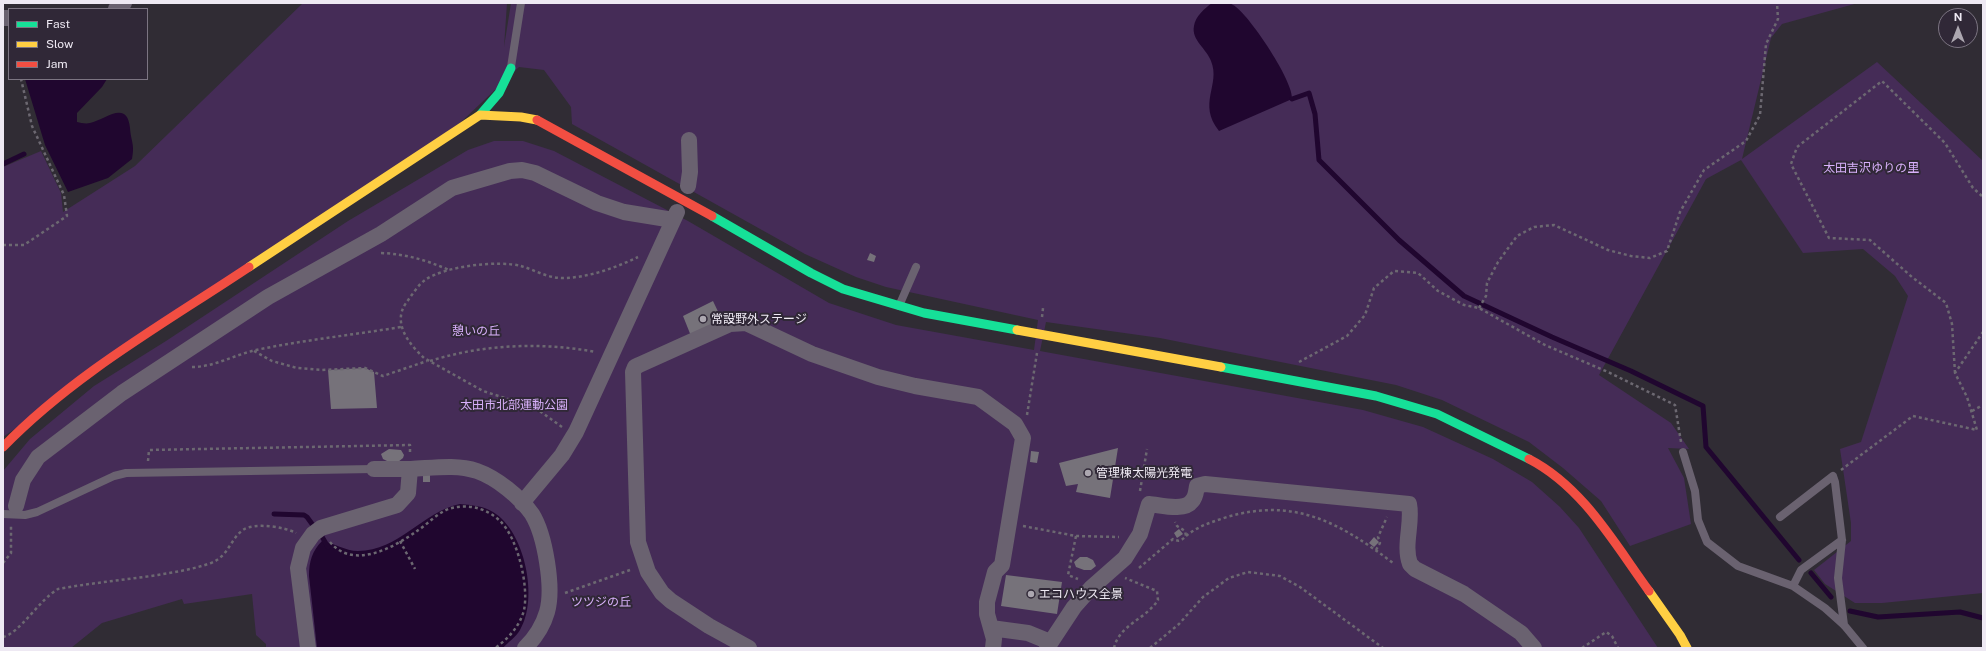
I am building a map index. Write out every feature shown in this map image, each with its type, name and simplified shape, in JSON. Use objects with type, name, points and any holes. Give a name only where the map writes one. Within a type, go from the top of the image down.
[{"type":"street","points":[[3,447],[28,421],[91,371],[480,115],[497,98],[505,84],[511,68]]},
{"type":"street","points":[[480,115],[521,117],[540,121],[683,198],[811,273],[843,289],[924,313],[1376,396],[1437,414],[1477,432],[1539,464],[1573,491],[1603,525],[1680,635],[1687,648]]},
{"type":"street","points":[[688,186],[690,172],[689,140]]},
{"type":"street","points":[[9,510],[23,480],[38,458],[122,393],[268,297],[355,250],[452,188],[510,171],[522,170],[535,173],[597,203],[624,212],[675,215],[574,435],[562,455],[522,503]]},
{"type":"street","points":[[749,648],[709,626],[671,601],[656,585],[645,564],[638,542],[633,372],[635,367],[639,365],[730,324],[746,323],[812,354],[878,377],[915,386],[978,397],[1015,424],[1023,438],[1009,524],[1002,565],[995,572],[986,602],[986,614],[994,639],[994,648]]},
{"type":"street","points":[[374,469],[453,467],[478,471],[506,487],[532,514],[543,545],[549,597],[547,611],[531,647]]},
{"type":"street","points":[[308,648],[298,568],[303,548],[321,528],[397,505],[408,493],[410,469]]},
{"type":"street","points":[[991,628],[1028,633],[1049,645],[1063,621],[1091,588],[1125,558],[1140,534],[1149,504],[1180,507],[1187,506],[1192,502],[1197,486],[1201,484],[1409,504],[1411,510],[1408,543],[1410,564],[1416,569],[1464,594],[1521,633],[1534,648]]},
{"type":"lane","points":[[511,68],[521,3]]},
{"type":"lane","points":[[899,306],[916,267]]},
{"type":"lane","points":[[1683,452],[1695,491],[1698,520],[1707,542],[1738,566],[1793,586],[1825,608],[1844,625],[1863,648]]},
{"type":"lane","points":[[9,510],[25,515],[37,512],[114,476],[126,472],[374,469]]},
{"type":"lane","points":[[1780,517],[1833,476],[1842,540],[1838,578],[1844,625]]},
{"type":"lane","points":[[1793,586],[1801,570],[1842,540]]},
{"type":"path","points":[[1479,308],[1486,296],[1487,283],[1498,262],[1517,236],[1534,228],[1554,225],[1608,250],[1631,256],[1650,258],[1667,251],[1680,212],[1704,170],[1746,141],[1760,115],[1766,44],[1778,19],[1777,3]]},
{"type":"path","points":[[3,245],[24,245],[67,216],[64,195],[32,126],[21,80]]},
{"type":"path","points":[[1833,476],[1913,416],[1977,430],[1967,397],[1956,373],[1952,324],[1946,302],[1912,277],[1870,240],[1829,238],[1792,164],[1797,147],[1882,81],[1945,143],[1973,188],[1983,197]]},
{"type":"path","points":[[355,250],[403,254],[428,261],[450,271]]},
{"type":"path","points":[[574,435],[541,412],[540,409],[483,392],[428,361],[417,352],[401,327],[400,316],[404,306],[424,280],[436,273],[465,267],[506,264],[520,266],[550,276],[562,278],[576,277],[600,272],[642,254]]},
{"type":"path","points":[[1294,364],[1348,336],[1365,315],[1374,288],[1394,271],[1418,273],[1438,291],[1464,305],[1479,308],[1545,345],[1608,372],[1675,405],[1683,452]]},
{"type":"path","points":[[172,361],[184,367],[202,367],[254,350],[401,327]]},
{"type":"path","points":[[1956,373],[1983,332]]},
{"type":"path","points":[[254,350],[272,361],[297,368],[322,370],[365,368],[383,376],[449,355],[512,346],[565,347],[611,355]]},
{"type":"path","points":[[1023,438],[1038,346]]},
{"type":"path","points":[[1972,411],[1983,405]]},
{"type":"path","points":[[1376,550],[1380,543],[1378,537],[1386,521],[1389,501]]},
{"type":"path","points":[[321,528],[335,548],[353,555],[376,553],[400,541],[451,508],[477,508],[489,513],[501,521],[509,532],[515,545],[522,574],[525,598],[524,611],[510,637],[495,648]]},
{"type":"path","points":[[1186,536],[1194,529],[1220,520],[1260,510],[1271,509],[1301,513],[1328,522],[1376,550],[1400,569],[1410,564]]},
{"type":"path","points":[[1009,524],[1076,536],[1123,538],[1142,545],[1153,557]]},
{"type":"path","points":[[3,563],[11,553],[11,525]]},
{"type":"path","points":[[3,637],[12,634],[48,594],[58,589],[187,570],[212,563],[222,557],[243,530],[268,526],[289,529],[309,540]]},
{"type":"path","points":[[1076,536],[1068,575],[1085,582],[1091,588]]},
{"type":"path","points":[[400,541],[414,569]]},
{"type":"path","points":[[549,597],[560,595],[645,564]]},
{"type":"path","points":[[1111,571],[1136,584],[1157,592],[1158,595],[1158,600],[1155,605],[1146,615],[1121,632],[1116,640],[1114,648]]},
{"type":"path","points":[[1150,648],[1179,624],[1203,597],[1229,578],[1248,572],[1280,576],[1300,587],[1383,648]]},
{"type":"path","points":[[1582,648],[1606,632],[1612,636],[1618,648]]},
{"type":"green space","points":[[303,3],[507,3],[504,47],[511,3],[1858,3],[1782,24],[1771,38],[1742,159],[1877,62],[1983,161],[1983,593],[1882,603],[1855,603],[1825,584],[1814,570],[1851,541],[1851,523],[1840,449],[1861,442],[1908,296],[1895,276],[1863,249],[1803,253],[1741,160],[1706,179],[1599,375],[1671,423],[1689,449],[1668,448],[1684,478],[1691,524],[1630,546],[1601,501],[1563,468],[1529,442],[1442,400],[1396,385],[1160,338],[1046,322],[1040,351],[1363,410],[1423,427],[1493,459],[1532,482],[1560,507],[1579,528],[1658,648],[266,648],[266,644],[256,635],[252,594],[184,604],[182,599],[102,623],[71,648],[3,648],[3,471],[30,439],[94,386],[166,341],[348,221],[468,150],[494,141],[523,141],[554,151],[688,221],[829,303],[896,325],[1034,350],[1038,320],[886,287],[856,277],[805,254],[572,124],[571,107],[544,70],[519,67],[460,123],[3,437],[3,167],[41,151],[61,193],[63,212],[135,166]]},
{"type":"shaded area","points":[[1212,3],[1231,4],[1243,13],[1261,36],[1279,65],[1291,91],[1292,99],[1219,131],[1210,112],[1209,103],[1213,78],[1211,61],[1197,40],[1194,31],[1194,26],[1198,16]]},
{"type":"shaded area","points":[[25,80],[106,80],[102,87],[77,113],[77,122],[88,123],[120,113],[125,115],[128,119],[133,146],[132,159],[108,178],[68,192],[45,145]]},
{"type":"shaded area","points":[[460,504],[473,505],[493,512],[504,521],[521,550],[526,566],[528,601],[526,617],[520,630],[514,637],[503,648],[317,648],[309,571],[313,553],[322,541],[353,551],[373,549],[386,545],[446,508]]},
{"type":"building","points":[[870,253],[876,256],[874,262],[867,260]]},
{"type":"building","name":"常設野外ステージ","points":[[713,301],[723,322],[691,336],[683,316]]},
{"type":"building","points":[[365,368],[374,372],[377,408],[331,409],[328,370]]},
{"type":"building","name":"管理棟太陽光発電","points":[[1118,448],[1110,498],[1076,492],[1078,484],[1066,486],[1059,463]]},
{"type":"building","points":[[389,449],[401,450],[404,455],[403,458],[398,462],[383,459],[381,454]]},
{"type":"building","points":[[1031,451],[1039,452],[1037,463],[1030,462]]},
{"type":"building","points":[[423,475],[430,475],[430,482],[423,482]]},
{"type":"building","points":[[1179,529],[1183,534],[1177,538],[1174,533]]},
{"type":"building","points":[[1374,537],[1379,542],[1374,547],[1369,543]]},
{"type":"building","points":[[1080,557],[1087,557],[1093,560],[1096,566],[1091,570],[1084,570],[1076,567],[1074,562]]},
{"type":"building","name":"エコハウス全景","points":[[1006,575],[1062,582],[1057,614],[1001,606]]},
{"type":"waterway","points":[[1292,99],[1309,93],[1315,114],[1319,160],[1399,240],[1464,296],[1552,337],[1631,371],[1703,406],[1706,447],[1799,560]]},
{"type":"waterway","points":[[3,164],[24,154]]},
{"type":"waterway","points":[[274,514],[304,515],[315,528]]},
{"type":"waterway","points":[[321,535],[328,547]]},
{"type":"waterway","points":[[1811,573],[1831,597]]},
{"type":"waterway","points":[[1850,611],[1878,617],[1960,612],[1983,618]]},
{"type":"traffic: fast","points":[[480,115],[499,93],[511,68]]},
{"type":"traffic: fast","points":[[712,216],[811,273],[843,289],[924,313],[1017,330]]},
{"type":"traffic: fast","points":[[1221,367],[1376,396],[1437,414],[1529,459]]},
{"type":"traffic: slow","points":[[249,267],[480,115],[521,117],[537,120]]},
{"type":"traffic: slow","points":[[1017,330],[1221,367]]},
{"type":"traffic: slow","points":[[1649,591],[1680,635],[1687,648]]},
{"type":"traffic: jam","points":[[537,120],[712,216]]},
{"type":"traffic: jam","points":[[3,447],[60,396],[90,373],[153,329],[249,267]]},
{"type":"traffic: jam","points":[[1529,459],[1566,485],[1581,500],[1610,536],[1649,591]]},
{"type":"place","name":"常設野外ステージ","points":[[703,319]]},
{"type":"place","name":"管理棟太陽光発電","points":[[1088,473]]},
{"type":"place","name":"エコハウス全景","points":[[1031,594]]},
{"type":"park label","name":"太田吉沢ゆりの里","points":[[1871,168]]},
{"type":"park label","name":"憩いの丘","points":[[476,331]]},
{"type":"park label","name":"太田市北部運動公園","points":[[514,405]]},
{"type":"park label","name":"ツツジの丘","points":[[601,602]]}]
